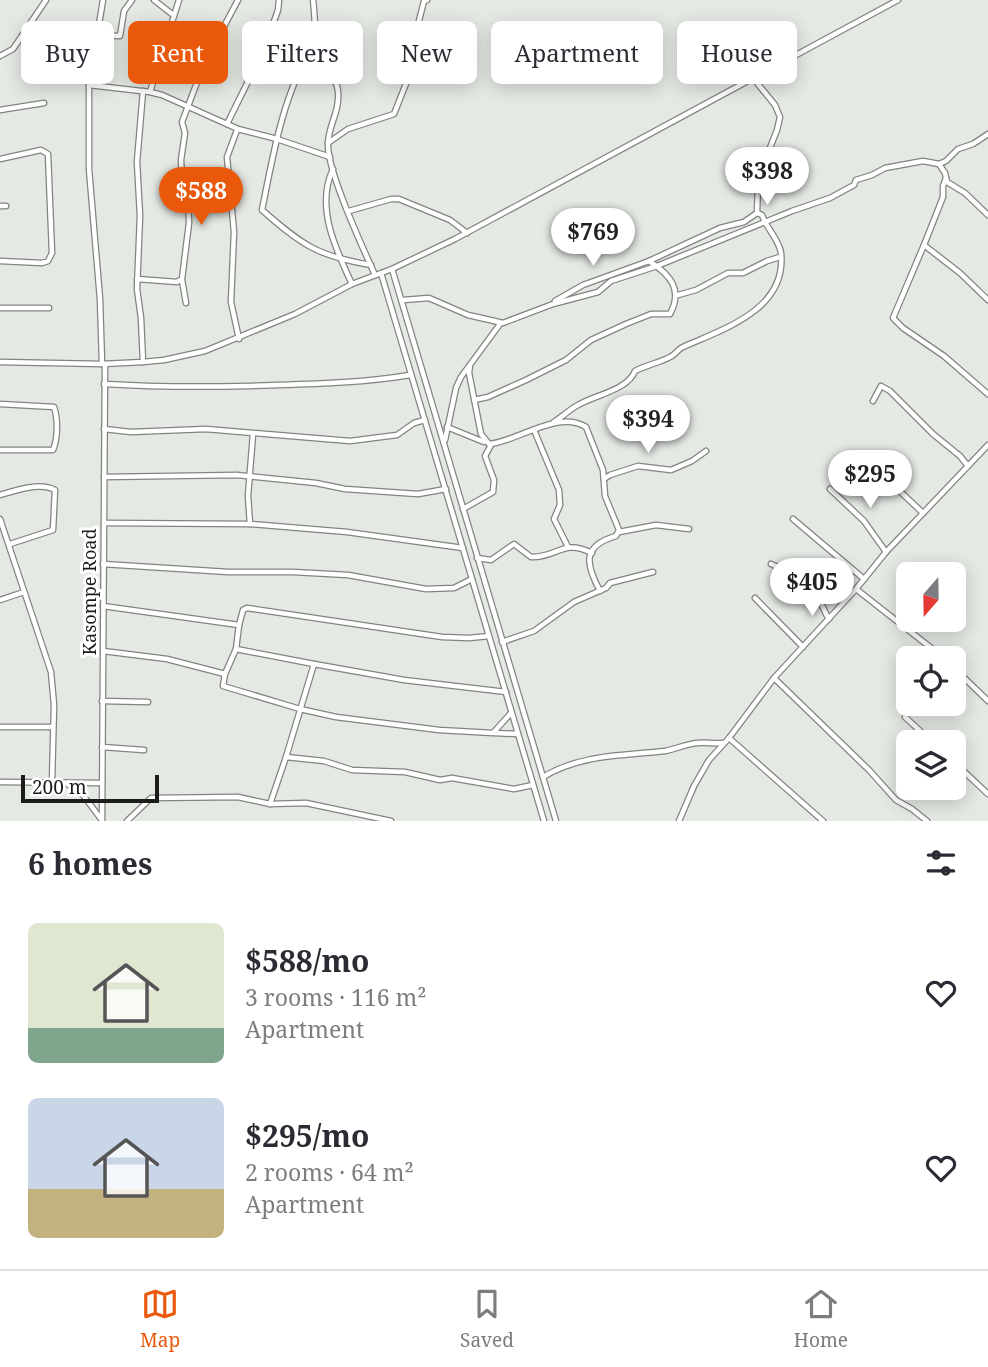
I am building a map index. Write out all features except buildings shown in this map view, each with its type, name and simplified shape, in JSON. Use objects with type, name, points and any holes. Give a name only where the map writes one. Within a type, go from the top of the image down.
[{"type":"street","points":[[32,21],[46,0]]},
{"type":"street","name":"Kasompe Road","points":[[99,21],[103,0]]},
{"type":"street","points":[[114,36],[120,36],[124,11],[132,0]]},
{"type":"street","points":[[154,0],[173,15]]},
{"type":"street","points":[[150,92],[179,0]]},
{"type":"street","points":[[186,303],[182,279],[189,223],[188,192],[182,179],[181,160],[185,133],[182,122],[204,64],[238,0]]},
{"type":"street","points":[[227,124],[265,47],[279,0]]},
{"type":"street","points":[[313,0],[315,21]]},
{"type":"street","points":[[328,142],[348,129],[394,114],[411,71],[412,48],[425,0]]},
{"type":"street","points":[[797,54],[898,0]]},
{"type":"street","points":[[0,56],[13,49],[21,37]]},
{"type":"street","points":[[296,84],[277,139],[262,210],[312,249],[341,260],[371,265]]},
{"type":"street","points":[[336,84],[338,112],[328,142],[333,169],[371,265],[378,274],[446,489],[544,821]]},
{"type":"street","points":[[0,362],[103,364],[164,360],[205,351],[239,339],[352,284],[392,269],[467,233],[742,84]]},
{"type":"street","points":[[757,213],[758,185],[780,117],[775,105],[758,84]]},
{"type":"street","points":[[89,85],[150,92],[237,129],[330,157]]},
{"type":"street","name":"Kasompe Road","points":[[89,85],[89,169],[104,384],[102,820]]},
{"type":"street","points":[[143,91],[136,162],[140,216],[137,279],[143,362]]},
{"type":"street","points":[[0,110],[44,103]]},
{"type":"street","points":[[237,129],[227,157],[234,232],[231,302],[239,339]]},
{"type":"street","points":[[444,444],[456,388],[500,323],[553,304],[598,292],[611,281],[657,267],[764,222],[830,198],[854,185],[856,180],[885,168],[923,161],[939,164],[958,149],[973,144],[988,134]]},
{"type":"street","points":[[0,159],[41,150],[48,154],[52,253],[48,261],[42,263],[0,261]]},
{"type":"street","points":[[939,164],[947,182],[965,193],[988,215]]},
{"type":"street","points":[[333,169],[327,190],[330,231],[352,284]]},
{"type":"street","points":[[946,178],[943,197],[892,318],[902,328],[944,356],[988,394]]},
{"type":"street","points":[[349,211],[399,199],[450,220],[467,233]]},
{"type":"street","points":[[463,509],[493,492],[494,480],[485,456],[491,445],[554,422],[577,405],[620,386],[632,378],[635,371],[671,357],[683,347],[723,330],[760,308],[779,276],[781,252],[762,215],[757,213]]},
{"type":"street","points":[[553,304],[583,285],[649,261],[720,228],[744,222],[757,213]]},
{"type":"street","points":[[924,245],[960,273],[988,300]]},
{"type":"street","points":[[677,295],[696,290],[728,273],[743,273],[780,257]]},
{"type":"street","points":[[474,400],[488,397],[566,360],[591,340],[625,324],[651,314],[670,314],[677,295],[674,283],[649,261]]},
{"type":"street","points":[[392,269],[556,821]]},
{"type":"street","points":[[137,279],[177,282],[182,279]]},
{"type":"street","points":[[403,300],[429,298],[464,313],[500,323]]},
{"type":"street","points":[[0,307],[49,308]]},
{"type":"street","points":[[470,365],[474,400],[485,442]]},
{"type":"street","points":[[104,384],[206,387],[320,385],[410,375]]},
{"type":"street","points":[[873,401],[881,386],[890,391],[968,466]]},
{"type":"street","points":[[0,404],[54,407],[56,427],[53,450],[0,450]]},
{"type":"street","points":[[104,429],[131,432],[206,429],[350,441],[397,435],[415,422],[425,420]]},
{"type":"street","points":[[554,422],[586,427],[603,470],[605,496],[619,533]]},
{"type":"street","points":[[447,427],[491,445]]},
{"type":"street","points":[[534,430],[559,491],[560,505],[554,519],[568,547]]},
{"type":"street","points":[[250,524],[253,434]]},
{"type":"street","points":[[679,821],[709,760],[774,678],[856,589],[886,552],[988,445]]},
{"type":"street","points":[[604,479],[639,466],[671,470],[706,451]]},
{"type":"street","points":[[851,458],[890,482],[923,513]]},
{"type":"street","points":[[104,477],[250,476],[345,489],[418,494],[446,489]]},
{"type":"street","points":[[0,495],[23,488],[50,487],[55,490],[53,530],[10,544]]},
{"type":"street","points":[[830,489],[864,521],[886,552]]},
{"type":"street","points":[[0,519],[51,672],[54,705],[52,782]]},
{"type":"street","points":[[793,519],[864,579]]},
{"type":"street","points":[[104,523],[250,524],[347,532],[463,548]]},
{"type":"street","points":[[600,591],[589,569],[588,559],[601,542],[619,533],[656,525],[689,529]]},
{"type":"street","points":[[477,558],[491,560],[514,544],[527,556],[535,558],[576,546],[592,553]]},
{"type":"street","points":[[103,564],[355,576],[426,589],[454,588],[472,579]]},
{"type":"street","points":[[771,564],[790,572],[819,600],[822,611],[829,619]]},
{"type":"street","points":[[502,642],[534,631],[574,602],[611,583],[653,572]]},
{"type":"street","points":[[856,589],[929,646]]},
{"type":"street","points":[[0,600],[24,592]]},
{"type":"street","points":[[755,598],[803,647]]},
{"type":"street","points":[[103,606],[239,625]]},
{"type":"street","points":[[489,636],[442,637],[247,608],[243,610],[236,649],[223,686],[300,709],[439,730],[518,734]]},
{"type":"street","points":[[236,649],[404,680],[506,692]]},
{"type":"street","points":[[103,651],[167,659],[225,674]]},
{"type":"street","points":[[270,803],[314,664]]},
{"type":"street","points":[[774,678],[869,770],[896,800],[912,808],[927,821]]},
{"type":"street","points":[[966,680],[988,701]]},
{"type":"street","points":[[102,701],[148,702]]},
{"type":"street","points":[[493,733],[512,712]]},
{"type":"street","points":[[905,717],[919,730]]},
{"type":"street","points":[[0,727],[52,727]]},
{"type":"street","points":[[729,738],[823,821]]},
{"type":"street","points":[[543,776],[595,757],[666,751],[698,742],[709,745],[724,743]]},
{"type":"street","points":[[102,747],[144,750]]},
{"type":"street","points":[[286,757],[324,761],[352,770],[405,772],[440,780],[452,778],[514,789],[533,785]]},
{"type":"street","points":[[966,773],[988,794]]},
{"type":"street","points":[[0,782],[102,783]]},
{"type":"street","points":[[62,782],[83,794],[102,820]]},
{"type":"street","points":[[127,821],[144,802],[160,797],[238,797],[270,803],[306,803],[391,821]]}]
